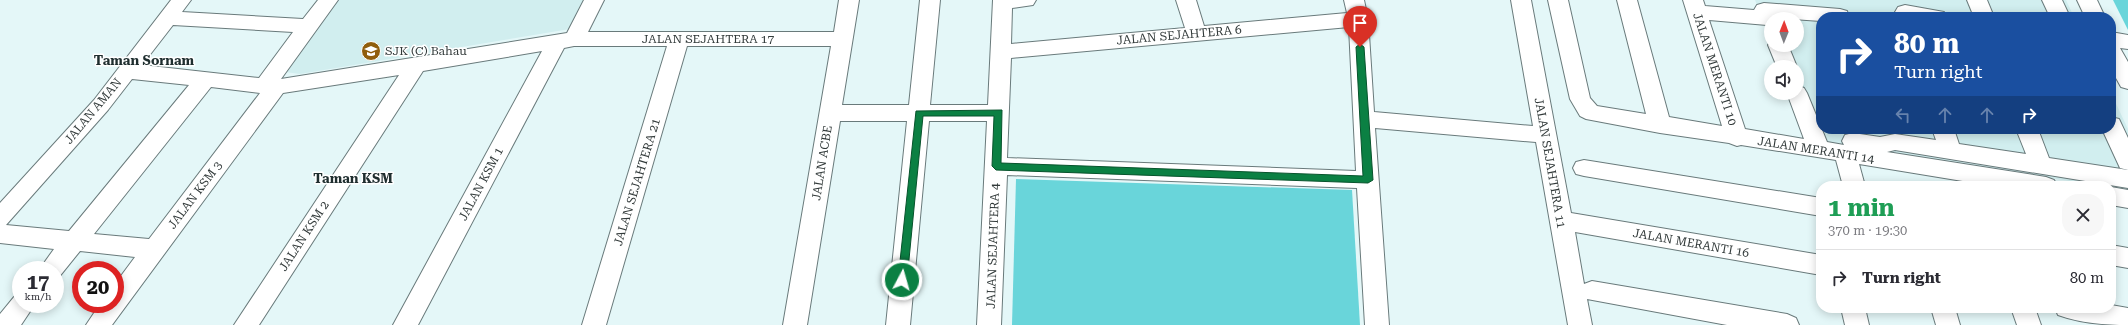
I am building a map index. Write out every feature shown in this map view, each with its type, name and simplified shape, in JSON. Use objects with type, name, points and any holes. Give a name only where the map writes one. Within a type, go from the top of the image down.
[{"type":"street","name":"JALAN AMAN","points":[[0,218],[101,105],[181,0]]},
{"type":"street","name":"JALAN KSM 3","points":[[124,290],[155,249],[270,87],[308,26],[328,0]]},
{"type":"street","name":"JALAN KSM 1","points":[[405,325],[566,41],[594,0]]},
{"type":"street","name":"JALAN ACBE","points":[[796,325],[849,0]]},
{"type":"street","points":[[898,325],[930,0]]},
{"type":"street","points":[[1003,1],[1026,0]]},
{"type":"street","points":[[1186,0],[1196,34]]},
{"type":"street","name":"JALAN SEJAHTERA 11","points":[[1521,0],[1580,325]]},
{"type":"street","name":"JALAN MERANTI 14","points":[[1558,0],[1580,99],[1587,110],[1600,116],[1737,138],[1817,143],[1846,154],[2015,181]]},
{"type":"street","points":[[1627,0],[1660,125]]},
{"type":"street","points":[[1977,0],[1982,12]]},
{"type":"street","points":[[2052,0],[2058,12]]},
{"type":"street","points":[[2087,0],[2093,12]]},
{"type":"street","name":"JALAN SEJAHTERA 4","points":[[989,325],[1003,1]]},
{"type":"street","points":[[1693,3],[1764,14]]},
{"type":"street","name":"JALAN MERANTI 10","points":[[1693,3],[1737,138]]},
{"type":"street","points":[[1356,9],[1377,325]]},
{"type":"street","name":"JALAN SEJAHTERA 6","points":[[1001,52],[1196,34],[1356,9]]},
{"type":"street","points":[[1804,12],[1838,11]]},
{"type":"street","points":[[167,18],[308,26]]},
{"type":"street","name":"JALAN SEJAHTERA 21","points":[[594,325],[679,39]]},
{"type":"street","name":"JALAN SEJAHTERA 17","points":[[126,71],[270,87],[415,66],[566,41],[842,39]]},
{"type":"street","points":[[2116,40],[2128,42]]},
{"type":"street","points":[[2116,59],[2128,82]]},
{"type":"street","name":"JALAN KSM 2","points":[[246,325],[415,66]]},
{"type":"street","points":[[58,261],[205,80]]},
{"type":"street","points":[[1800,100],[1817,143],[1880,145],[1892,135],[1950,151],[2128,179]]},
{"type":"street","points":[[830,113],[998,113]]},
{"type":"street","points":[[1364,119],[1545,135]]},
{"type":"street","points":[[1945,134],[1950,151]]},
{"type":"street","points":[[2029,134],[2041,165]]},
{"type":"street","points":[[2115,134],[2128,162]]},
{"type":"street","points":[[1846,154],[1853,181]]},
{"type":"street","points":[[996,166],[1368,180]]},
{"type":"street","points":[[1584,168],[1816,206]]},
{"type":"street","points":[[2116,197],[2128,199]]},
{"type":"street","name":"JALAN MERANTI 16","points":[[1561,220],[1816,264]]},
{"type":"street","points":[[0,234],[155,249]]},
{"type":"street","points":[[2116,257],[2128,258]]},
{"type":"street","points":[[1592,291],[1787,325]]},
{"type":"street","points":[[6,325],[16,313]]},
{"type":"street","name":"JALAN KSM 3","points":[[98,325],[107,313]]},
{"type":"street","points":[[1854,313],[1857,325]]},
{"type":"street","points":[[1944,313],[1948,325]]},
{"type":"street","points":[[2025,313],[2029,325]]},
{"type":"street","points":[[2090,313],[2121,320]]},
{"type":"shaded area","name":"SJK (C) Bahau","points":[[338,0],[585,0],[570,29],[300,74],[285,72]]},
{"type":"shaded area","points":[[1755,0],[2066,0],[2072,12],[1816,12],[1816,134],[2116,134],[2116,104],[2128,129],[2128,190],[2116,188],[2116,181],[2070,181],[1811,141],[1799,100],[1804,100],[1804,60],[1789,60],[1781,52],[1804,52],[1804,12],[1764,12],[1764,22]]},
{"type":"shaded area","points":[[2113,0],[2128,0],[2128,30]]},
{"type":"shaded area","points":[[1016,179],[1352,190],[1360,325],[1012,325]]},
{"type":"place","name":"SJK (C) Bahau","points":[[371,51]]},
{"type":"district","name":"Taman Sornam","points":[[144,60]]},
{"type":"district","name":"Taman KSM","points":[[353,178]]},
{"type":"route","points":[[902,280],[919,113],[998,113],[996,166],[1368,180],[1360,47]]}]
